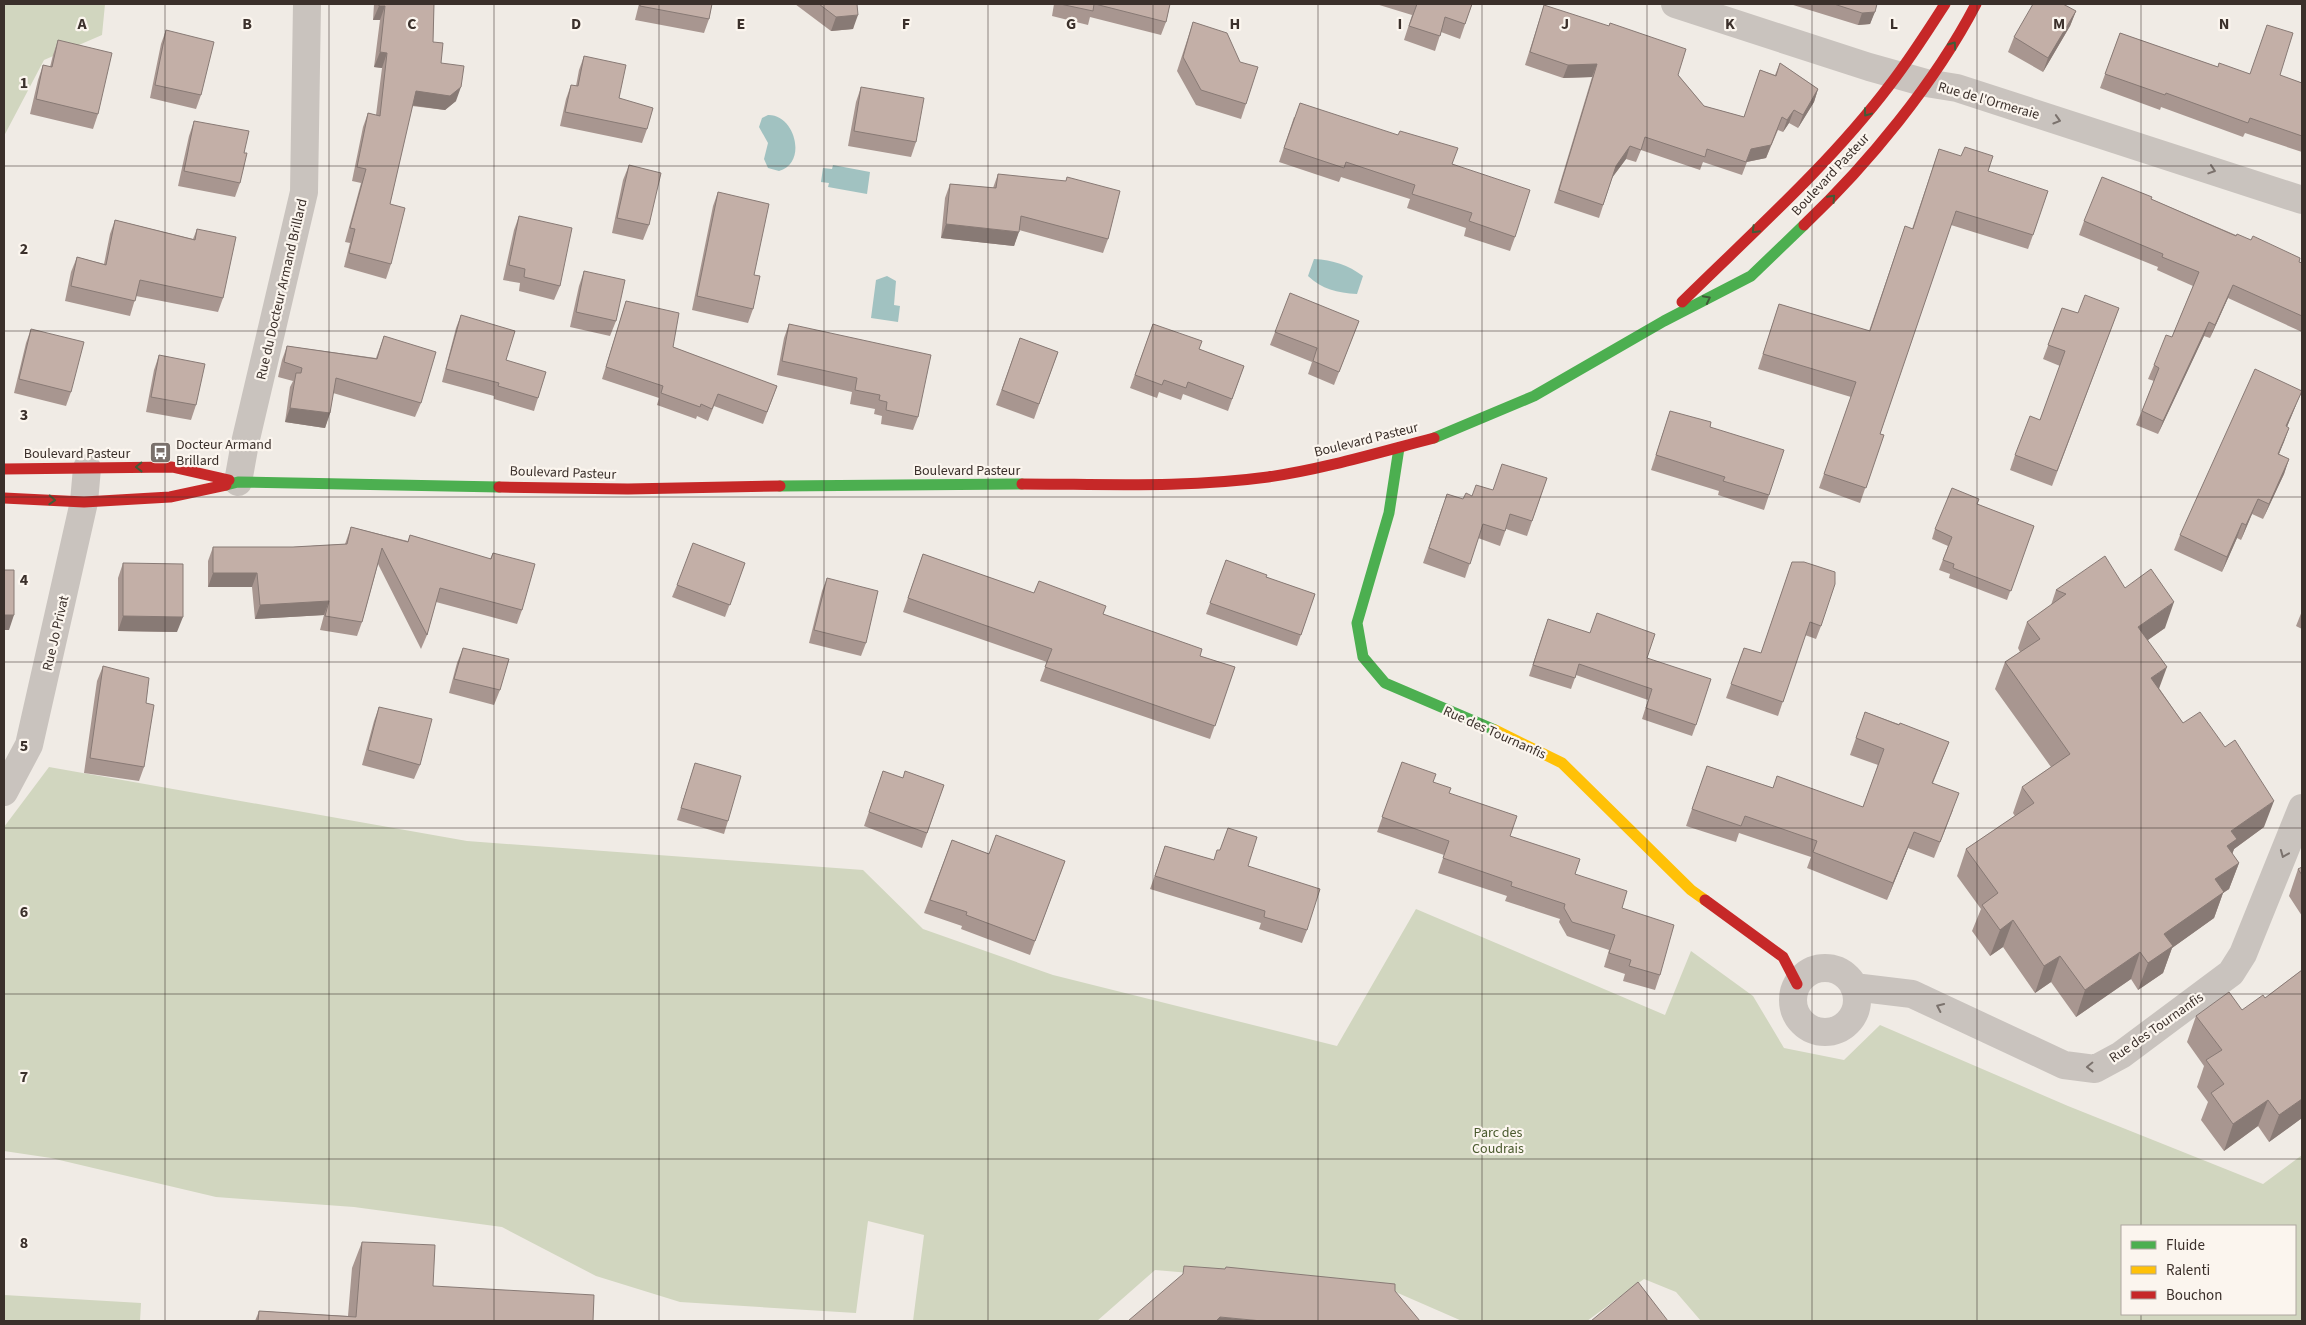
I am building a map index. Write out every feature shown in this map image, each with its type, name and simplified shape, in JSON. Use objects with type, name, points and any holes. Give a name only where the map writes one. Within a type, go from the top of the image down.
[{"type":"main road","name":"Boulevard Pasteur","points":[[1664,321],[1851,134],[1896,74],[1944,4]]},
{"type":"main road","name":"Boulevard Pasteur","points":[[4,469],[172,467],[238,482],[628,488],[826,485],[1195,484],[1269,477],[1356,459],[1440,436],[1534,396],[1664,321],[1751,276],[1831,200],[1872,153],[1926,83],[1961,33],[1976,4]]},
{"type":"main road","name":"Rue des Tournanfis","points":[[1399,448],[1389,513],[1357,623],[1363,657],[1385,683],[1525,743],[1562,763],[1691,890],[1783,957],[1797,984]]},
{"type":"main road","name":"Boulevard Pasteur","points":[[4,498],[84,502],[170,496],[238,482]]},
{"type":"street","name":"Rue du Docteur Armand Brillard","points":[[238,482],[245,443],[304,192],[307,4]]},
{"type":"street","name":"Rue de l'Ormeraie","points":[[1675,4],[1926,83],[1957,88],[2302,200]]},
{"type":"street","name":"Rue Jo Privat","points":[[4,792],[30,745],[84,502],[86,468]]},
{"type":"street","name":"Rue des Tournanfis","points":[[1854,986],[1912,994],[2064,1065],[2095,1068],[2121,1055],[2231,973],[2243,954],[2302,808]]},
{"type":"street","points":[[1831,968],[1845,974],[1854,986],[1857,1000],[1850,1020],[1842,1027],[1832,1031],[1820,1032],[1808,1027],[1799,1019],[1794,1006],[1794,992],[1804,975],[1816,969],[1831,968]]},
{"type":"green space","points":[[4,4],[105,4],[102,35],[44,60],[4,136]]},
{"type":"green space","name":"Parc des Coudrais","points":[[49,767],[467,841],[863,870],[923,929],[1053,975],[1337,1046],[1416,909],[1665,1015],[1691,951],[1753,996],[1784,1048],[1844,1060],[1880,1025],[2068,1106],[2263,1184],[2302,1155],[2302,1321],[1701,1321],[1676,1292],[1644,1279],[1587,1321],[1462,1321],[1391,1290],[1155,1270],[1097,1321],[913,1321],[924,1235],[868,1221],[856,1313],[680,1302],[596,1276],[502,1227],[354,1207],[216,1197],[51,1158],[4,1151],[4,827]]},
{"type":"green space","points":[[4,1295],[141,1303],[140,1321],[4,1321]]},
{"type":"water","points":[[768,115],[777,117],[785,122],[791,130],[794,140],[795,150],[793,159],[788,166],[779,171],[768,168],[764,159],[768,143],[759,127],[762,118]]},
{"type":"water","points":[[833,165],[870,172],[867,194],[828,187],[829,183],[821,182],[823,168],[832,169]]},
{"type":"water","points":[[1314,259],[1340,264],[1363,276],[1357,294],[1330,290],[1308,276]]},
{"type":"water","points":[[887,276],[896,281],[894,305],[900,306],[898,322],[871,318],[876,280]]},
{"type":"building","points":[[379,4],[434,4],[433,42],[443,43],[441,63],[464,66],[461,87],[450,96],[416,91],[390,204],[405,208],[391,264],[349,253],[355,229],[350,228],[366,169],[357,167],[368,113],[380,116],[387,53],[380,52],[385,6],[379,6]]},
{"type":"building","points":[[640,4],[712,4],[709,19],[640,6]]},
{"type":"building","points":[[819,4],[857,4],[858,15],[836,17]]},
{"type":"building","points":[[1060,4],[1094,4],[1093,11]]},
{"type":"building","points":[[1095,4],[1170,4],[1166,22]]},
{"type":"building","points":[[1417,4],[1472,4],[1465,24],[1445,17],[1440,36],[1409,26]]},
{"type":"building","points":[[1834,4],[1877,4],[1875,12],[1862,13]]},
{"type":"building","points":[[2033,4],[2063,4],[2076,11],[2048,58],[2014,37]]},
{"type":"building","points":[[1544,5],[1609,26],[1610,23],[1686,49],[1678,75],[1704,106],[1744,117],[1760,70],[1776,76],[1780,63],[1818,89],[1803,115],[1794,110],[1787,120],[1782,117],[1771,145],[1751,149],[1746,162],[1707,149],[1705,157],[1645,137],[1641,150],[1630,146],[1616,166],[1603,205],[1559,190],[1597,64],[1568,65],[1530,52]]},
{"type":"building","points":[[1193,22],[1227,33],[1240,62],[1258,67],[1246,104],[1201,90],[1183,57]]},
{"type":"building","points":[[2267,25],[2293,33],[2280,75],[2302,83],[2302,136],[2250,118],[2248,123],[2166,93],[2165,95],[2105,74],[2120,33],[2218,67],[2219,63],[2250,74]]},
{"type":"building","points":[[166,30],[214,42],[201,95],[155,85]]},
{"type":"building","points":[[58,40],[112,53],[98,114],[36,99],[43,65],[52,67]]},
{"type":"building","points":[[584,56],[626,65],[619,98],[653,108],[647,129],[565,112],[571,85],[578,86]]},
{"type":"building","points":[[861,87],[924,98],[916,142],[854,131]]},
{"type":"building","points":[[1300,103],[1398,135],[1400,131],[1458,148],[1452,164],[1530,190],[1515,237],[1469,221],[1472,213],[1412,194],[1415,185],[1346,162],[1344,168],[1284,148]]},
{"type":"building","points":[[194,121],[249,131],[244,153],[247,153],[240,183],[184,171]]},
{"type":"building","points":[[1965,147],[1993,156],[1988,171],[2048,191],[2033,235],[1956,211],[1880,434],[1884,435],[1866,488],[1824,474],[1856,382],[1763,354],[1779,304],[1870,331],[1905,226],[1913,229],[1939,149],[1961,156]]},
{"type":"building","points":[[629,165],[661,173],[649,225],[617,218]]},
{"type":"building","points":[[998,174],[1066,181],[1067,177],[1120,191],[1108,239],[1021,216],[1019,232],[946,224],[950,184],[996,188]]},
{"type":"building","points":[[2102,177],[2152,197],[2151,199],[2236,236],[2237,234],[2251,240],[2253,236],[2300,258],[2299,262],[2302,263],[2302,316],[2233,285],[2215,325],[2209,322],[2163,421],[2142,411],[2159,368],[2154,365],[2166,335],[2172,337],[2199,272],[2162,257],[2163,254],[2084,221]]},
{"type":"building","points":[[718,192],[769,204],[754,275],[760,276],[753,309],[697,296]]},
{"type":"building","points":[[519,216],[572,228],[560,286],[524,277],[525,269],[509,265]]},
{"type":"building","points":[[115,220],[195,240],[197,229],[236,237],[223,298],[140,280],[135,301],[71,286],[77,257],[106,265]]},
{"type":"building","points":[[584,271],[625,280],[616,321],[576,312]]},
{"type":"building","points":[[1290,293],[1359,321],[1339,372],[1313,361],[1317,348],[1275,332]]},
{"type":"building","points":[[2085,295],[2119,308],[2057,471],[2015,455],[2030,416],[2040,420],[2065,351],[2048,345],[2062,308],[2078,313]]},
{"type":"building","points":[[626,301],[679,313],[673,347],[777,386],[767,412],[718,394],[712,409],[701,404],[700,407],[661,393],[663,386],[606,367]]},
{"type":"building","points":[[461,315],[515,331],[506,360],[546,372],[538,398],[498,386],[499,383],[446,369]]},
{"type":"building","points":[[789,324],[931,355],[918,417],[886,410],[887,402],[879,400],[880,395],[855,390],[857,378],[782,361]]},
{"type":"building","points":[[1153,324],[1202,341],[1199,349],[1244,366],[1232,399],[1188,382],[1186,388],[1164,380],[1162,385],[1135,375]]},
{"type":"building","points":[[31,329],[84,342],[71,392],[19,379]]},
{"type":"building","points":[[384,336],[436,352],[421,403],[336,378],[330,413],[290,408],[296,373],[301,373],[302,368],[284,362],[287,346],[377,359]]},
{"type":"building","points":[[1020,338],[1058,352],[1039,404],[1002,390]]},
{"type":"building","points":[[159,355],[205,364],[196,405],[151,397]]},
{"type":"building","points":[[2255,369],[2302,391],[2286,426],[2289,428],[2278,454],[2289,459],[2269,504],[2258,499],[2246,525],[2242,523],[2227,557],[2180,535]]},
{"type":"building","points":[[1670,411],[1711,422],[1710,427],[1784,450],[1769,495],[1723,481],[1725,477],[1656,455]]},
{"type":"building","points":[[1502,464],[1547,478],[1532,521],[1510,514],[1505,531],[1483,524],[1470,564],[1429,548],[1447,494],[1463,499],[1466,493],[1472,496],[1476,485],[1493,490]]},
{"type":"building","points":[[1952,488],[1979,499],[1977,504],[2034,526],[2011,591],[1953,568],[1954,564],[1943,560],[1952,537],[1935,529]]},
{"type":"building","points":[[351,527],[408,542],[410,535],[491,559],[493,553],[535,564],[522,610],[440,588],[427,635],[382,548],[362,622],[325,616],[329,601],[260,605],[257,573],[213,573],[213,547],[293,547],[347,544]]},
{"type":"building","points":[[693,543],[745,563],[730,605],[677,585]]},
{"type":"building","points":[[923,554],[1034,593],[1039,581],[1106,606],[1103,614],[1202,649],[1200,656],[1235,667],[1215,726],[1045,667],[1052,649],[908,598]]},
{"type":"building","points":[[2105,556],[2125,588],[2151,569],[2174,602],[2138,627],[2167,667],[2151,678],[2183,723],[2200,712],[2225,747],[2235,740],[2274,801],[2231,831],[2237,839],[2227,846],[2239,863],[2215,879],[2224,892],[2164,934],[2173,946],[2148,963],[2140,952],[2085,990],[2060,956],[2044,966],[2013,920],[2000,930],[1982,905],[1998,893],[1966,849],[2034,803],[2022,787],[2070,754],[2005,662],[2040,639],[2027,622],[2066,594],[2056,590]]},
{"type":"building","points":[[1226,560],[1267,575],[1266,577],[1315,594],[1301,635],[1210,603]]},
{"type":"building","points":[[1792,562],[1804,562],[1835,572],[1835,584],[1821,626],[1810,622],[1783,702],[1731,684],[1744,648],[1761,653]]},
{"type":"building","points":[[123,563],[183,564],[183,617],[123,616]]},
{"type":"building","points":[[4,570],[14,570],[14,615],[4,615]]},
{"type":"building","points":[[827,578],[878,591],[866,643],[814,630]]},
{"type":"building","points":[[1597,613],[1655,634],[1647,658],[1711,679],[1696,725],[1646,708],[1652,689],[1579,664],[1575,678],[1533,665],[1548,619],[1590,633]]},
{"type":"building","points":[[463,648],[509,659],[500,690],[454,679]]},
{"type":"building","points":[[103,666],[149,678],[146,703],[154,705],[144,767],[90,758]]},
{"type":"building","points":[[379,707],[432,719],[420,765],[368,750]]},
{"type":"building","points":[[1865,712],[1949,742],[1932,783],[1959,793],[1940,842],[1914,832],[1893,883],[1813,852],[1817,841],[1745,816],[1741,826],[1692,809],[1707,766],[1773,788],[1777,776],[1863,807],[1884,749],[1856,738]]},
{"type":"building","points":[[1402,762],[1436,774],[1433,782],[1451,788],[1449,793],[1517,816],[1510,836],[1580,859],[1575,874],[1627,891],[1622,908],[1674,925],[1660,975],[1629,966],[1631,960],[1609,953],[1615,935],[1572,922],[1564,908],[1565,904],[1511,886],[1512,882],[1443,858],[1449,841],[1382,817]]},
{"type":"building","points":[[695,763],[741,776],[728,821],[681,808]]},
{"type":"building","points":[[883,771],[903,778],[905,771],[944,785],[927,833],[869,812]]},
{"type":"building","points":[[1228,828],[1257,837],[1248,866],[1320,889],[1307,930],[1264,917],[1265,911],[1155,876],[1165,846],[1214,860]]},
{"type":"building","points":[[996,835],[1065,861],[1035,941],[966,915],[967,912],[930,900],[952,840],[989,854]]},
{"type":"building","points":[[2302,867],[2302,875],[2298,869]]},
{"type":"building","points":[[2302,970],[2302,1099],[2279,1115],[2268,1100],[2233,1124],[2211,1093],[2224,1084],[2206,1060],[2222,1050],[2196,1016],[2229,992],[2242,1010],[2263,995],[2265,998]]},
{"type":"building","points":[[362,1242],[435,1245],[433,1286],[594,1295],[593,1321],[258,1321],[259,1311],[356,1317]]},
{"type":"building","points":[[1184,1266],[1225,1269],[1226,1267],[1395,1284],[1395,1291],[1420,1321],[1262,1321],[1220,1317],[1216,1321],[1128,1321],[1183,1274]]},
{"type":"building","points":[[1638,1282],[1668,1321],[1591,1321]]},
{"type":"traffic: fast","points":[[1434,438],[1534,396],[1664,321],[1751,276],[1804,225]]},
{"type":"traffic: fast","points":[[1399,448],[1389,513],[1357,623],[1363,657],[1385,683],[1495,730]]},
{"type":"traffic: fast","points":[[226,485],[238,482],[499,487]]},
{"type":"traffic: fast","points":[[780,486],[1022,484]]},
{"type":"traffic: slow","points":[[1495,730],[1562,763],[1691,890],[1705,900]]},
{"type":"traffic: jam","points":[[1682,302],[1816,171],[1866,115],[1897,76],[1945,4]]},
{"type":"traffic: jam","points":[[1804,225],[1852,176],[1899,121],[1941,63],[1976,4]]},
{"type":"traffic: jam","points":[[1022,484],[1145,485],[1207,483],[1268,477],[1310,470],[1434,438]]},
{"type":"traffic: jam","points":[[4,469],[172,467],[229,480]]},
{"type":"traffic: jam","points":[[4,498],[84,502],[170,497],[226,485]]},
{"type":"traffic: jam","points":[[499,487],[628,489],[780,486]]},
{"type":"traffic: jam","points":[[1705,900],[1783,957],[1797,984]]},
{"type":"place","name":"Docteur Armand Brillard","points":[[160,452]]}]
